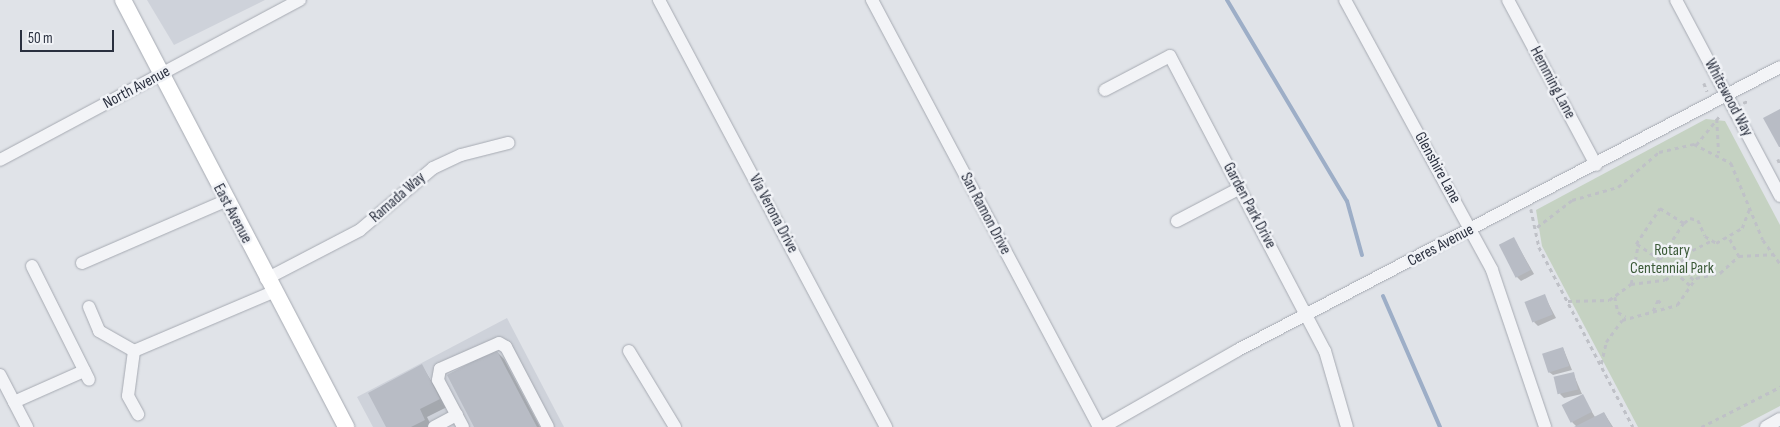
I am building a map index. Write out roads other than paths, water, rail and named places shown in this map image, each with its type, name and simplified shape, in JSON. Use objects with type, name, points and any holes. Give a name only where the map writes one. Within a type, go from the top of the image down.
[{"type":"main road","name":"East Avenue","points":[[123,0],[225,201],[346,427]]},
{"type":"street","name":"North Avenue","points":[[0,160],[300,0]]},
{"type":"street","name":"Via Verona Drive","points":[[659,0],[886,427]]},
{"type":"street","name":"San Ramon Drive","points":[[872,0],[1099,427]]},
{"type":"street","name":"Glenshire Lane","points":[[1345,0],[1472,230],[1502,294],[1522,368],[1545,427]]},
{"type":"street","name":"Hemming Lane","points":[[1508,0],[1596,165]]},
{"type":"street","name":"Whitewood Way","points":[[1676,0],[1726,95],[1776,179],[1780,196]]},
{"type":"street","name":"Garden Park Drive","points":[[1105,90],[1170,56],[1308,315],[1325,351],[1347,427]]},
{"type":"street","name":"Ceres Avenue","points":[[1103,427],[1308,315],[1407,265],[1780,67]]},
{"type":"street","name":"Ramada Way","points":[[134,351],[168,333],[186,332],[360,230],[434,168],[461,155],[508,143]]},
{"type":"street","points":[[1177,221],[1240,188]]},
{"type":"street","points":[[82,263],[225,201]]},
{"type":"street","points":[[14,402],[86,375],[32,266]]},
{"type":"street","points":[[89,307],[99,331],[134,351],[128,396],[138,414]]},
{"type":"street","points":[[463,427],[438,380],[440,369],[499,343],[506,347],[548,427]]},
{"type":"street","points":[[629,352],[675,427]]},
{"type":"street","points":[[0,375],[26,427]]},
{"type":"street","points":[[434,427],[457,415]]},
{"type":"street","points":[[1766,427],[1780,420]]},
{"type":"waterway","points":[[1227,0],[1347,201],[1362,255]]},
{"type":"waterway","points":[[1383,296],[1440,427]]},
{"type":"park label","name":"Rotary Centennial Park","points":[[1672,260]]}]
